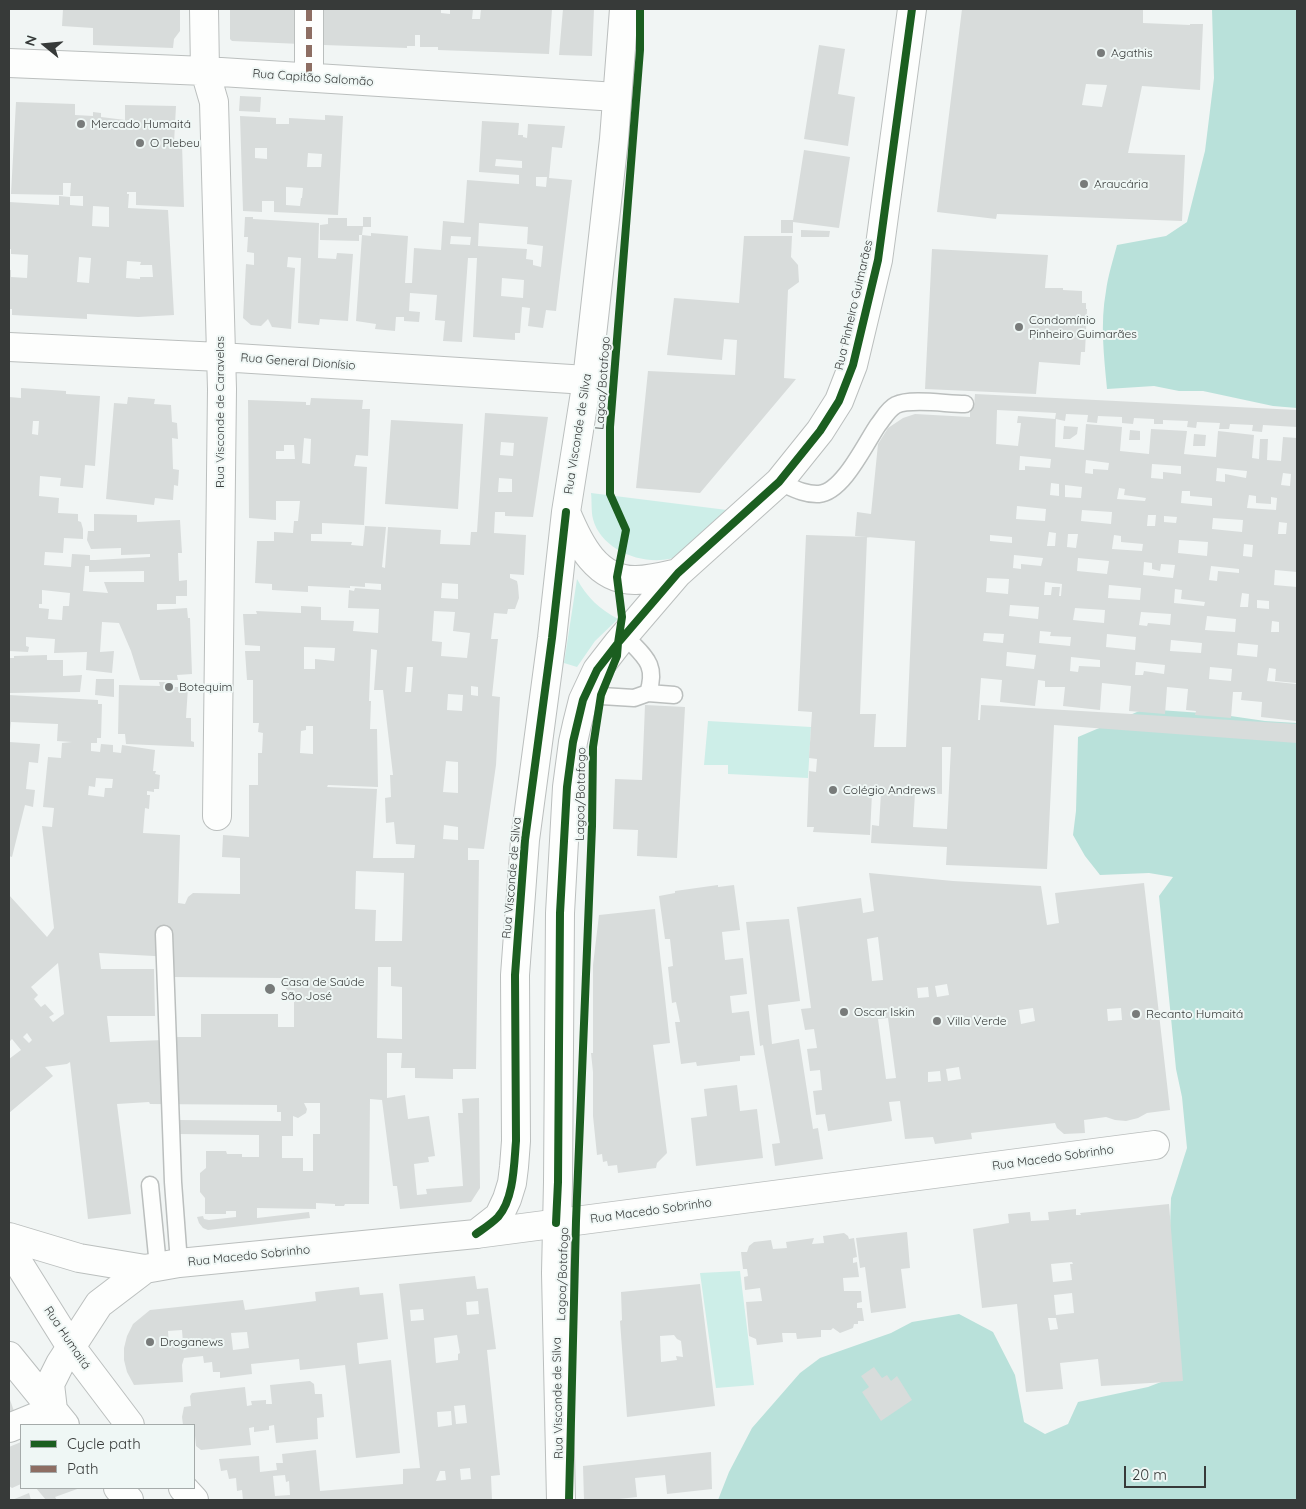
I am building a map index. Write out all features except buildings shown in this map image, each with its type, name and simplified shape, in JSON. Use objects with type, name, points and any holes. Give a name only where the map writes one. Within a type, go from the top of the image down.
[{"type":"main road","name":"Rua Visconde de Caravelas","points":[[204,9],[205,71],[214,102],[222,389],[218,816]]},
{"type":"main road","points":[[309,9],[310,78]]},
{"type":"main road","name":"Rua Visconde de Silva","points":[[476,1234],[499,1216],[512,1183],[514,1167],[516,1141],[515,975],[525,840],[552,638],[566,512],[587,380],[613,148],[624,9]]},
{"type":"main road","name":"Rua Pinheiro Guimarães","points":[[624,635],[678,573],[778,482],[820,431],[839,401],[853,365],[878,260],[912,9]]},
{"type":"main road","name":"Rua Capitão Salomão","points":[[9,63],[205,71],[617,97]]},
{"type":"main road","name":"Rua General Dionísio","points":[[9,347],[220,357],[587,380]]},
{"type":"main road","points":[[566,512],[586,553],[606,572],[617,577],[635,580],[678,573]]},
{"type":"main road","name":"Rua Visconde de Silva","points":[[561,1500],[556,1223],[560,914],[567,787],[573,742],[586,695],[598,670],[624,635]]},
{"type":"main road","name":"Rua Macedo Sobrinho","points":[[9,1237],[79,1258],[160,1266],[476,1234],[1155,1145]]},
{"type":"main road","name":"Rua Humaitá","points":[[9,1248],[70,1347],[129,1424]]},
{"type":"main road","points":[[59,1418],[50,1384],[70,1347],[99,1304],[160,1266]]},
{"type":"main road","points":[[9,1356],[59,1418]]},
{"type":"main road","points":[[29,1424],[59,1418]]},
{"type":"main road","points":[[119,1489],[129,1500]]},
{"type":"main road","points":[[185,1489],[194,1500]]},
{"type":"lane","points":[[778,482],[804,492],[817,494],[826,492],[847,474],[873,432],[894,406],[913,401],[965,404]]},
{"type":"lane","points":[[624,635],[650,664],[653,679],[648,693]]},
{"type":"lane","points":[[586,695],[634,698],[648,693],[674,696]]},
{"type":"lane","points":[[160,1266],[174,1174],[164,934]]},
{"type":"lane","points":[[150,1185],[160,1266]]},
{"type":"green space","points":[[1212,9],[1297,9],[1297,408],[1273,406],[1203,391],[1179,391],[1154,386],[1107,389],[1103,316],[1108,280],[1117,245],[1166,236],[1187,222],[1205,151],[1214,78]]},
{"type":"green space","points":[[591,493],[727,510],[683,554],[671,559],[644,559],[630,556],[618,550],[598,531],[592,516]]},
{"type":"green space","points":[[577,579],[594,602],[618,619],[595,641],[577,667],[564,663]]},
{"type":"green space","points":[[1144,709],[1217,714],[1265,721],[1297,723],[1297,1500],[718,1500],[729,1472],[752,1428],[800,1373],[820,1358],[891,1333],[912,1322],[959,1314],[993,1332],[1015,1375],[1024,1422],[1045,1434],[1068,1424],[1078,1402],[1148,1387],[1179,1375],[1170,1227],[1171,1198],[1187,1148],[1182,1097],[1176,1069],[1159,896],[1173,877],[1149,873],[1100,875],[1085,856],[1073,835],[1076,811],[1078,737]]},
{"type":"green space","points":[[708,721],[811,727],[808,778],[728,774],[728,765],[704,765]]},
{"type":"green space","points":[[740,1271],[754,1385],[716,1388],[700,1273]]},
{"type":"marked path","points":[[309,9],[309,77]]},
{"type":"cycle path","name":"Lagoa/Botafogo","points":[[569,1500],[576,1221],[592,826],[593,747],[601,695],[617,656],[622,617],[617,577],[626,530],[610,494],[610,427],[640,50],[640,9]]},
{"type":"cycle path","name":"Lagoa/Botafogo","points":[[556,1223],[560,913],[567,787],[573,742],[583,700],[597,670],[618,643],[678,573],[779,482],[820,431],[839,401],[853,365],[878,260],[912,9]]},
{"type":"cycle path","points":[[476,1234],[495,1220],[503,1210],[510,1191],[514,1170],[516,1141],[515,975],[525,840],[552,638],[566,512]]},
{"type":"place","name":"Agathis","points":[[1101,53]]},
{"type":"place","name":"Mercado Humaitá","points":[[81,124]]},
{"type":"place","name":"O Plebeu","points":[[140,143]]},
{"type":"place","name":"Araucária","points":[[1084,184]]},
{"type":"place","name":"Condomínio Pinheiro Guimarães","points":[[1019,327]]},
{"type":"place","name":"Botequim","points":[[169,687]]},
{"type":"place","name":"Colégio Andrews","points":[[833,790]]},
{"type":"place","name":"Casa de Saúde São José","points":[[270,989]]},
{"type":"place","name":"Oscar Iskin","points":[[844,1012]]},
{"type":"place","name":"Recanto Humaitá","points":[[1136,1014]]},
{"type":"place","name":"Villa Verde","points":[[937,1021]]},
{"type":"place","name":"Droganews","points":[[150,1342]]}]
